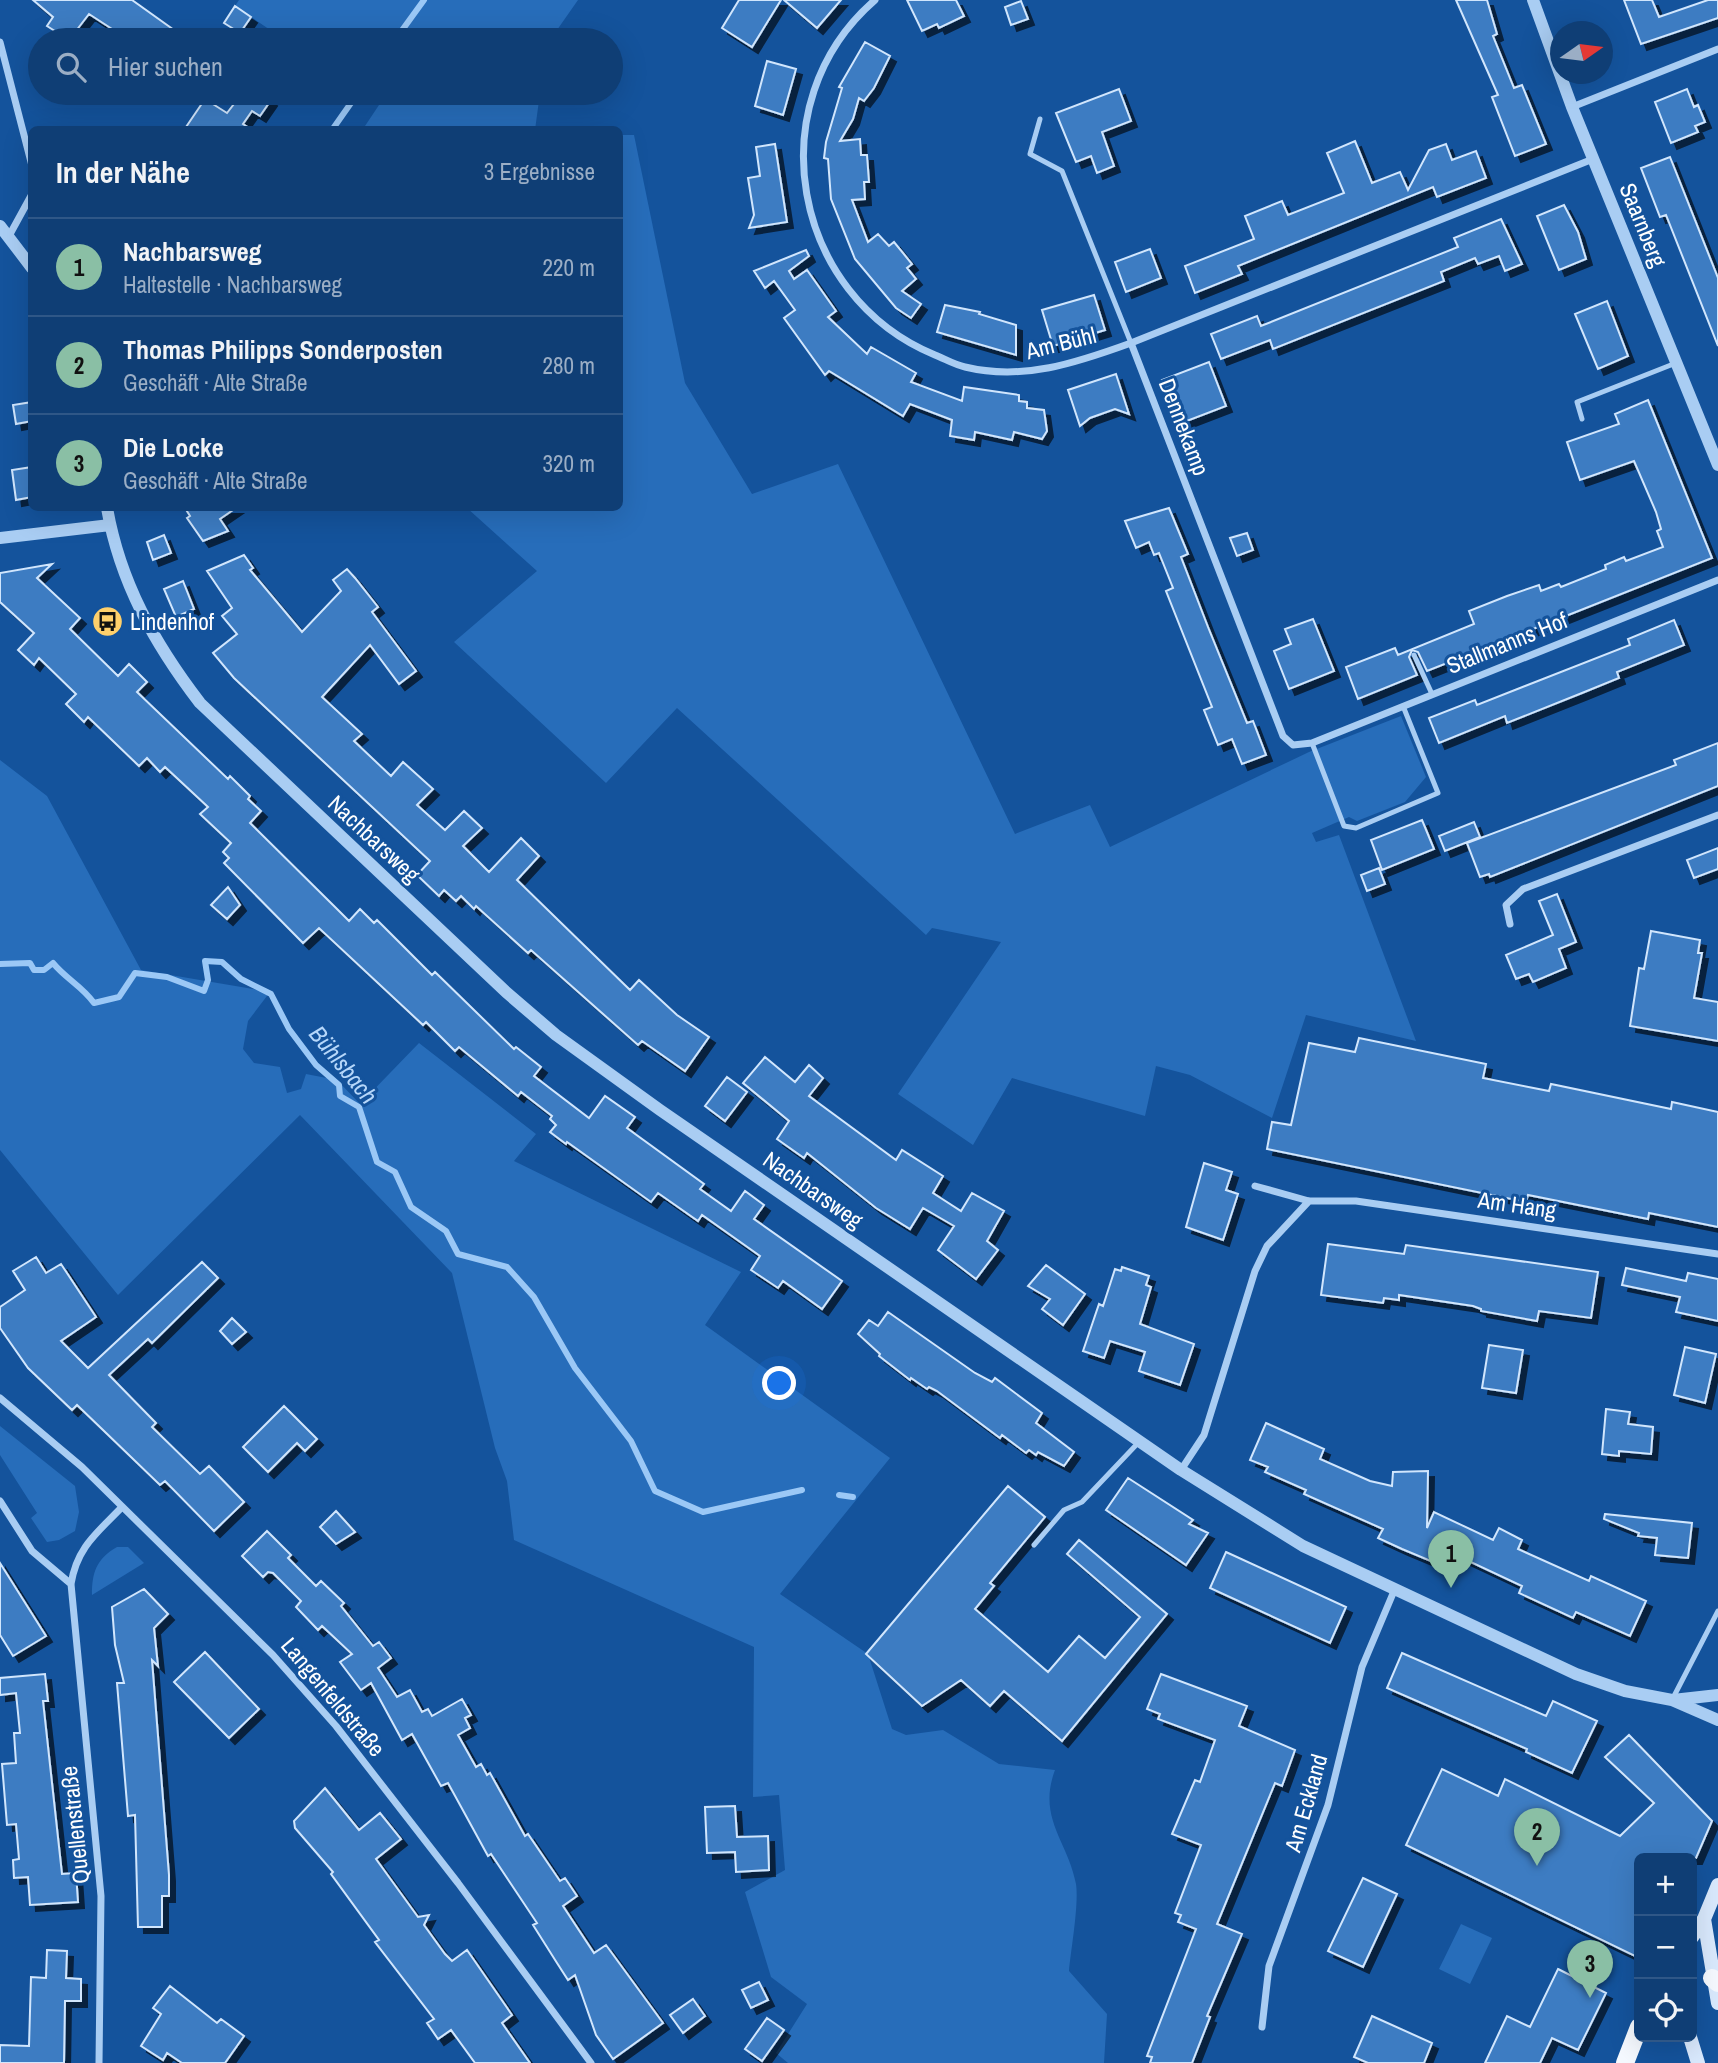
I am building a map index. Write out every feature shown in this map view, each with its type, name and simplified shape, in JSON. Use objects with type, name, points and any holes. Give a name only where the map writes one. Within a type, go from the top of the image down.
[{"type":"main road","points":[[1697,1930],[1718,1885]]},
{"type":"main road","points":[[1704,1919],[1718,2003]]},
{"type":"main road","points":[[1625,2063],[1634,2040]]},
{"type":"main road","points":[[1692,2042],[1698,2063]]},
{"type":"street","name":"Am Bühl","points":[[875,0],[856,16],[827,57],[811,99],[803,145],[805,191],[818,238],[839,277],[870,317],[914,346],[964,367],[1020,373],[1069,365],[1131,344],[1593,159]]},
{"type":"street","name":"Saarnberg","points":[[1533,0],[1572,107],[1718,465]]},
{"type":"street","points":[[0,42],[28,154]]},
{"type":"street","points":[[1572,107],[1718,49]]},
{"type":"street","points":[[28,199],[5,231],[28,263]]},
{"type":"street","name":"Dennekamp","points":[[1131,344],[1283,736],[1293,746],[1312,743]]},
{"type":"street","name":"Nachbarsweg","points":[[108,511],[137,609],[164,656],[200,703],[506,992],[556,1035],[660,1110],[1181,1470],[1303,1546],[1394,1591],[1576,1674],[1625,1691],[1672,1700],[1718,1720]]},
{"type":"street","points":[[0,538],[110,525]]},
{"type":"street","name":"Stallmanns Hof","points":[[1312,743],[1718,580]]},
{"type":"street","points":[[1510,924],[1506,905],[1523,889],[1718,815]]},
{"type":"street","name":"Am Hang","points":[[1255,1186],[1309,1201],[1356,1201],[1718,1254]]},
{"type":"street","points":[[1181,1470],[1203,1435],[1255,1271],[1267,1246],[1309,1201]]},
{"type":"street","name":"Langenfeldstraße","points":[[0,1398],[82,1467],[273,1655],[336,1726],[511,1952],[591,2063]]},
{"type":"street","points":[[0,1501],[32,1551],[71,1584]]},
{"type":"street","name":"Quellenstraße","points":[[99,2063],[101,1896],[71,1584],[74,1562],[122,1507]]},
{"type":"street","name":"Am Eckland","points":[[1262,2027],[1269,1966],[1328,1805],[1362,1667],[1394,1591]]},
{"type":"street","name":"Nachbarsweg","points":[[1672,1700],[1718,1696]]},
{"type":"lane","name":"Dennekamp","points":[[1040,118],[1030,154],[1062,171],[1131,344]]},
{"type":"lane","points":[[1582,419],[1577,402],[1676,363]]},
{"type":"lane","points":[[1414,654],[1432,694]]},
{"type":"lane","points":[[1312,743],[1344,826],[1356,828],[1437,793],[1403,705]]},
{"type":"lane","points":[[1034,1545],[1064,1510],[1082,1502],[1140,1441]]},
{"type":"lane","points":[[1672,1700],[1718,1611]]},
{"type":"shaded area","points":[[239,0],[578,0],[558,28],[267,28],[235,6]]},
{"type":"shaded area","points":[[379,105],[538,105],[536,126],[365,126]]},
{"type":"shaded area","points":[[623,135],[634,135],[685,383],[752,494],[838,464],[1015,834],[1090,805],[1110,847],[1309,752],[1401,716],[1426,777],[1405,802],[1357,821],[1349,817],[1312,833],[1316,842],[1339,835],[1416,1041],[1306,1015],[1272,1118],[1190,1075],[1156,1066],[1145,1116],[1012,1078],[973,1145],[898,1094],[1001,942],[932,928],[926,935],[677,708],[606,783],[454,642],[537,571],[470,511],[623,511]]},
{"type":"shaded area","points":[[0,760],[47,796],[141,970],[270,992],[248,1021],[243,1049],[254,1063],[280,1067],[287,1093],[301,1089],[306,1074],[337,1080],[360,1104],[419,1043],[536,1134],[514,1161],[741,1272],[705,1325],[890,1458],[780,1594],[868,1654],[892,1729],[906,1735],[943,1730],[999,1764],[1055,1770],[1050,1787],[1052,1816],[1072,1869],[1077,1893],[1069,1971],[1107,2014],[1104,2063],[788,2063],[776,2053],[807,2004],[771,1977],[745,1892],[785,1870],[779,1795],[753,1797],[754,1647],[514,1540],[507,1481],[495,1448],[452,1273],[300,1115],[118,1295],[0,1150]]},
{"type":"shaded area","points":[[0,1426],[75,1486],[79,1512],[75,1531],[59,1540],[47,1542],[31,1518],[37,1513],[0,1455]]},
{"type":"shaded area","points":[[117,1547],[128,1547],[144,1563],[92,1595],[97,1567],[104,1556]]},
{"type":"shaded area","points":[[1461,1924],[1492,1938],[1470,1984],[1439,1969]]},
{"type":"building","points":[[33,0],[132,0],[171,28],[111,28],[89,14],[78,28],[50,28],[47,26],[53,17]]},
{"type":"building","points":[[739,0],[781,0],[752,47],[722,28]]},
{"type":"building","points":[[784,0],[841,0],[817,28]]},
{"type":"building","points":[[907,0],[956,0],[964,16],[939,28],[937,24],[922,31]]},
{"type":"building","points":[[1456,0],[1487,0],[1497,34],[1493,36],[1514,88],[1522,85],[1546,144],[1515,156],[1492,97],[1498,95]]},
{"type":"building","points":[[1624,0],[1652,0],[1659,17],[1708,0],[1718,0],[1718,18],[1641,44]]},
{"type":"building","points":[[1021,1],[1028,19],[1011,25],[1005,7]]},
{"type":"building","points":[[235,6],[251,17],[243,28],[232,28],[224,23]]},
{"type":"building","points":[[865,42],[890,56],[874,88],[864,101],[859,98],[853,119],[840,141],[860,139],[861,155],[867,155],[869,182],[864,182],[865,199],[852,200],[868,242],[878,234],[889,246],[894,242],[912,264],[907,268],[916,279],[902,291],[921,304],[911,318],[896,308],[855,259],[831,199],[828,159],[824,158],[842,88],[839,87]]},
{"type":"building","points":[[767,61],[796,69],[783,115],[755,106]]},
{"type":"building","points":[[1119,89],[1131,121],[1102,132],[1114,166],[1097,173],[1091,156],[1076,162],[1056,113]]},
{"type":"building","points":[[1687,89],[1694,107],[1698,105],[1705,122],[1695,126],[1698,132],[1671,143],[1655,102]]},
{"type":"building","points":[[201,105],[214,105],[227,113],[233,105],[268,105],[260,116],[252,111],[243,124],[246,126],[187,126]]},
{"type":"building","points":[[1355,141],[1372,183],[1400,172],[1408,190],[1429,150],[1446,144],[1452,160],[1476,151],[1486,178],[1437,197],[1433,187],[1238,266],[1242,274],[1195,293],[1185,266],[1254,239],[1245,216],[1282,201],[1288,215],[1344,193],[1327,153]]},
{"type":"building","points":[[775,144],[787,222],[749,228],[754,215],[748,178],[760,176],[756,147]]},
{"type":"building","points":[[1670,157],[1718,278],[1718,346],[1666,215],[1660,217],[1641,168]]},
{"type":"building","points":[[1564,205],[1578,232],[1586,259],[1559,270],[1537,216]]},
{"type":"building","points":[[1501,219],[1522,264],[1505,271],[1499,256],[1478,264],[1475,258],[1441,272],[1444,281],[1273,349],[1270,340],[1221,359],[1211,334],[1257,316],[1261,326],[1458,247],[1454,238]]},
{"type":"building","points":[[1150,249],[1161,278],[1126,292],[1115,262]]},
{"type":"building","points":[[806,250],[809,256],[789,271],[794,279],[807,270],[836,311],[828,317],[867,354],[871,347],[916,373],[911,382],[962,401],[964,387],[1019,395],[1019,401],[1027,402],[1027,408],[1044,410],[1047,431],[1042,439],[1014,432],[1012,440],[975,432],[974,440],[950,436],[952,420],[910,404],[903,416],[829,371],[825,375],[784,318],[795,310],[774,281],[765,288],[754,271]]},
{"type":"building","points":[[1094,295],[1105,330],[1053,346],[1042,310]]},
{"type":"building","points":[[1607,301],[1628,356],[1598,369],[1575,314]]},
{"type":"building","points":[[945,305],[980,312],[979,314],[1016,325],[1016,355],[937,332]]},
{"type":"building","points":[[1209,362],[1226,406],[1179,424],[1162,380]]},
{"type":"building","points":[[1116,374],[1129,414],[1115,409],[1090,418],[1080,426],[1068,390]]},
{"type":"building","points":[[1648,400],[1712,558],[1427,671],[1418,652],[1412,650],[1409,657],[1417,675],[1358,699],[1346,667],[1395,648],[1398,655],[1474,624],[1469,611],[1507,596],[1539,585],[1541,591],[1559,584],[1561,587],[1606,569],[1605,565],[1624,557],[1626,561],[1663,547],[1657,531],[1661,529],[1656,512],[1634,461],[1580,480],[1567,442],[1619,424],[1615,414]]},
{"type":"building","points":[[28,403],[28,422],[16,424],[13,405]]},
{"type":"building","points":[[28,468],[28,498],[16,500],[12,470]]},
{"type":"building","points":[[1169,508],[1188,554],[1181,557],[1208,627],[1247,723],[1253,721],[1266,755],[1242,764],[1232,739],[1218,745],[1204,710],[1212,707],[1166,591],[1173,588],[1159,553],[1154,555],[1149,542],[1136,548],[1125,521]]},
{"type":"building","points":[[187,511],[232,511],[220,519],[228,531],[203,541],[187,518],[190,516]]},
{"type":"building","points":[[1247,533],[1253,550],[1237,556],[1230,538]]},
{"type":"building","points":[[164,535],[171,553],[153,560],[147,542]]},
{"type":"building","points":[[244,555],[253,568],[250,570],[302,632],[341,591],[333,580],[347,569],[355,578],[378,607],[372,612],[416,671],[399,684],[370,645],[322,697],[362,734],[354,741],[391,776],[403,762],[433,789],[417,805],[445,830],[464,811],[482,828],[463,846],[489,872],[521,838],[539,856],[517,880],[630,990],[639,980],[677,1015],[709,1037],[685,1071],[642,1041],[638,1045],[531,950],[528,953],[476,906],[474,909],[461,896],[456,901],[444,890],[439,896],[417,875],[430,861],[234,678],[213,653],[237,634],[222,616],[232,608],[207,571]]},
{"type":"building","points":[[52,564],[37,578],[80,618],[70,629],[118,676],[129,664],[147,682],[137,692],[228,779],[230,776],[250,796],[248,799],[261,811],[250,823],[349,921],[360,909],[374,923],[377,920],[432,975],[435,972],[514,1049],[516,1047],[541,1067],[534,1076],[589,1118],[605,1096],[635,1117],[627,1128],[704,1184],[700,1189],[731,1211],[745,1191],[764,1205],[754,1219],[842,1281],[822,1309],[783,1281],[778,1288],[751,1270],[760,1256],[702,1215],[698,1221],[658,1193],[651,1202],[550,1132],[556,1125],[550,1119],[552,1116],[521,1092],[518,1096],[459,1047],[455,1051],[426,1022],[423,1025],[319,928],[303,943],[224,863],[229,858],[223,852],[231,843],[200,814],[208,807],[165,767],[160,772],[147,758],[139,766],[88,717],[84,722],[66,704],[76,694],[39,658],[34,665],[18,650],[34,633],[0,602],[0,573]]},
{"type":"building","points":[[183,581],[194,609],[176,617],[164,589]]},
{"type":"building","points":[[1313,619],[1334,671],[1289,689],[1274,651],[1291,644],[1285,629]]},
{"type":"building","points":[[1674,620],[1684,645],[1617,672],[1619,678],[1507,723],[1505,716],[1439,743],[1429,718],[1475,700],[1477,705],[1630,645],[1628,639]]},
{"type":"building","points":[[1718,743],[1718,786],[1490,877],[1489,874],[1480,877],[1467,843],[1676,765],[1674,760]]},
{"type":"building","points":[[1422,820],[1434,849],[1382,870],[1371,840]]},
{"type":"building","points":[[1474,822],[1480,837],[1445,851],[1439,836]]},
{"type":"building","points":[[1718,848],[1718,869],[1694,878],[1687,860]]},
{"type":"building","points":[[1379,868],[1385,884],[1367,891],[1361,875]]},
{"type":"building","points":[[228,887],[240,905],[227,919],[211,905]]},
{"type":"building","points":[[1557,894],[1576,942],[1559,949],[1566,968],[1533,982],[1529,974],[1516,979],[1506,955],[1553,935],[1539,901]]},
{"type":"building","points":[[1651,931],[1700,940],[1698,953],[1702,953],[1694,998],[1718,1002],[1718,1041],[1630,1026],[1639,968],[1644,969]]},
{"type":"building","points":[[1359,1038],[1486,1064],[1483,1078],[1549,1091],[1551,1084],[1671,1109],[1672,1102],[1718,1112],[1718,1227],[1649,1213],[1648,1219],[1528,1195],[1526,1202],[1267,1149],[1272,1122],[1291,1125],[1309,1043],[1355,1052]]},
{"type":"building","points":[[765,1057],[795,1082],[809,1065],[823,1078],[809,1096],[896,1160],[902,1150],[943,1176],[933,1193],[961,1211],[972,1193],[1004,1211],[987,1241],[998,1250],[976,1279],[938,1250],[954,1226],[923,1208],[910,1229],[876,1208],[807,1153],[804,1158],[777,1139],[789,1121],[743,1083]]},
{"type":"building","points":[[727,1077],[747,1092],[725,1121],[705,1106]]},
{"type":"building","points":[[1204,1163],[1232,1172],[1226,1190],[1238,1194],[1223,1240],[1186,1227]]},
{"type":"building","points":[[1328,1244],[1404,1254],[1406,1245],[1598,1272],[1591,1318],[1539,1311],[1537,1321],[1481,1311],[1473,1306],[1399,1295],[1399,1300],[1384,1298],[1383,1303],[1321,1295]]},
{"type":"building","points":[[36,1257],[46,1273],[61,1264],[96,1317],[61,1341],[88,1368],[202,1262],[218,1278],[152,1343],[148,1339],[109,1375],[156,1423],[152,1427],[200,1474],[209,1466],[244,1502],[214,1531],[165,1481],[160,1485],[77,1405],[72,1410],[28,1368],[0,1328],[0,1307],[25,1290],[13,1271]]},
{"type":"building","points":[[1046,1265],[1085,1294],[1063,1325],[1042,1309],[1050,1299],[1028,1286]]},
{"type":"building","points":[[1122,1267],[1149,1276],[1146,1285],[1151,1287],[1140,1324],[1194,1344],[1180,1385],[1139,1371],[1145,1352],[1110,1341],[1104,1358],[1083,1351],[1099,1304],[1103,1306],[1115,1269],[1121,1271]]},
{"type":"building","points":[[1626,1268],[1686,1281],[1688,1273],[1718,1279],[1718,1321],[1676,1312],[1680,1297],[1622,1285]]},
{"type":"building","points":[[888,1312],[975,1373],[992,1382],[995,1378],[1042,1413],[1036,1423],[1074,1452],[1064,1466],[1038,1452],[1036,1455],[1029,1450],[1026,1453],[1002,1435],[1000,1438],[937,1391],[929,1387],[927,1389],[911,1378],[910,1380],[879,1356],[880,1354],[858,1334],[869,1320],[878,1326]]},
{"type":"building","points":[[232,1318],[246,1332],[232,1344],[220,1331]]},
{"type":"building","points":[[1489,1345],[1523,1350],[1516,1393],[1482,1388]]},
{"type":"building","points":[[1685,1347],[1716,1354],[1705,1403],[1674,1395]]},
{"type":"building","points":[[284,1406],[317,1439],[305,1451],[297,1443],[268,1472],[243,1447]]},
{"type":"building","points":[[1606,1409],[1630,1412],[1628,1424],[1653,1427],[1651,1454],[1619,1451],[1619,1456],[1602,1454]]},
{"type":"building","points":[[1266,1423],[1324,1449],[1320,1459],[1370,1481],[1392,1486],[1393,1472],[1428,1471],[1427,1528],[1434,1512],[1493,1540],[1499,1528],[1522,1540],[1518,1549],[1589,1581],[1591,1576],[1646,1601],[1630,1636],[1576,1612],[1573,1618],[1519,1593],[1522,1586],[1439,1547],[1433,1562],[1402,1549],[1378,1538],[1383,1529],[1304,1494],[1306,1490],[1265,1472],[1268,1467],[1250,1460]]},
{"type":"building","points":[[1128,1478],[1193,1520],[1189,1524],[1208,1533],[1186,1565],[1106,1510]]},
{"type":"building","points":[[1008,1486],[1045,1517],[990,1583],[994,1586],[975,1609],[1048,1672],[1079,1636],[1105,1658],[1140,1617],[1067,1554],[1079,1540],[1167,1614],[1062,1741],[1004,1691],[990,1706],[961,1680],[922,1706],[866,1654]]},
{"type":"building","points":[[336,1511],[355,1532],[336,1544],[320,1527]]},
{"type":"building","points":[[1605,1514],[1692,1523],[1688,1558],[1655,1555],[1657,1538],[1638,1536],[1639,1533],[1604,1519]]},
{"type":"building","points":[[267,1531],[291,1555],[288,1558],[316,1586],[321,1581],[344,1603],[341,1606],[373,1646],[379,1642],[391,1658],[378,1668],[397,1697],[410,1690],[422,1712],[428,1709],[432,1716],[462,1699],[471,1715],[465,1718],[470,1728],[458,1735],[476,1767],[481,1764],[487,1775],[490,1773],[525,1836],[528,1834],[560,1881],[565,1878],[577,1896],[563,1906],[594,1953],[606,1945],[663,2023],[613,2059],[596,2035],[575,1975],[568,1980],[533,1925],[537,1923],[491,1854],[488,1856],[448,1783],[441,1786],[412,1734],[402,1740],[371,1683],[361,1690],[340,1662],[352,1654],[322,1626],[318,1630],[296,1607],[301,1601],[273,1573],[268,1572],[263,1577],[242,1556]]},
{"type":"building","points":[[1226,1552],[1346,1607],[1330,1643],[1210,1588]]},
{"type":"building","points":[[0,1563],[46,1636],[13,1656],[0,1635]]},
{"type":"building","points":[[144,1589],[168,1614],[154,1628],[158,1666],[152,1660],[169,1875],[169,1896],[162,1896],[162,1927],[138,1927],[135,1815],[128,1816],[117,1683],[124,1683],[115,1645],[112,1607]]},
{"type":"building","points":[[205,1652],[259,1709],[229,1738],[174,1682]]},
{"type":"building","points":[[1402,1653],[1546,1716],[1553,1701],[1597,1721],[1572,1773],[1526,1752],[1527,1749],[1387,1688]]},
{"type":"building","points":[[45,1674],[48,1701],[43,1701],[62,1874],[76,1873],[78,1902],[30,1905],[28,1877],[14,1878],[13,1860],[19,1859],[16,1824],[7,1825],[2,1764],[16,1763],[14,1733],[20,1733],[16,1693],[0,1695],[0,1678]]},
{"type":"building","points":[[1161,1674],[1247,1706],[1239,1726],[1295,1750],[1282,1786],[1275,1783],[1217,1924],[1242,1934],[1207,2016],[1210,2017],[1192,2063],[1150,2063],[1152,2057],[1147,2056],[1196,1929],[1178,1922],[1181,1915],[1175,1913],[1201,1845],[1172,1834],[1195,1780],[1200,1782],[1215,1740],[1158,1719],[1160,1714],[1147,1709]]},
{"type":"building","points":[[1629,1735],[1712,1821],[1697,1856],[1697,1853],[1634,1853],[1634,1956],[1406,1845],[1442,1769],[1498,1796],[1505,1779],[1620,1836],[1654,1803],[1605,1757]]},
{"type":"building","points":[[325,1788],[359,1830],[380,1813],[401,1839],[376,1859],[418,1917],[429,1915],[424,1925],[452,1961],[467,1950],[512,2015],[502,2023],[530,2063],[475,2063],[451,2030],[438,2039],[427,2023],[434,2019],[375,1942],[379,1940],[331,1874],[333,1872],[295,1828],[294,1821]]},
{"type":"building","points":[[735,1806],[737,1837],[768,1836],[769,1870],[736,1872],[735,1852],[707,1853],[705,1807]]},
{"type":"building","points":[[1363,1878],[1397,1894],[1363,1967],[1328,1951]]},
{"type":"building","points":[[47,1950],[67,1951],[66,1978],[81,1979],[81,2001],[65,2001],[64,2063],[0,2063],[0,2045],[29,2046],[31,1977],[46,1978]]},
{"type":"building","points":[[1558,1969],[1606,1993],[1578,2050],[1552,2038],[1540,2063],[1485,2063],[1507,2016],[1530,2027]]},
{"type":"building","points":[[759,1982],[768,2000],[751,2008],[742,1990]]},
{"type":"building","points":[[170,1986],[217,2023],[221,2019],[244,2036],[225,2063],[182,2063],[167,2053],[163,2060],[141,2046],[161,2014],[153,2008]]},
{"type":"building","points":[[693,1999],[705,2016],[683,2033],[670,2015]]},
{"type":"building","points":[[1372,2016],[1432,2043],[1424,2063],[1368,2063],[1354,2057]]},
{"type":"building","points":[[767,2018],[784,2030],[762,2061],[745,2049]]},
{"type":"waterway","name":"Bühlsbach","points":[[404,28],[424,0]]},
{"type":"waterway","name":"Bühlsbach","points":[[335,126],[350,105]]},
{"type":"waterway","name":"Bühlsbach","points":[[0,964],[30,963],[34,970],[44,970],[53,963],[94,1003],[119,997],[135,973],[167,977],[204,991],[208,980],[205,961],[222,962],[241,979],[271,994],[289,1029],[316,1065],[339,1085],[340,1096],[359,1107],[377,1162],[395,1172],[411,1207],[446,1231],[458,1254],[507,1267],[534,1297],[575,1368],[631,1441],[655,1491],[703,1512],[802,1490]]},
{"type":"waterway","name":"Bühlsbach","points":[[839,1495],[853,1497]]},
{"type":"place","name":"Lindenhof","points":[[107,622]]},
{"type":"place","name":"Nachbarsweg","points":[[1451,1588]]},
{"type":"place","name":"Thomas Philipps Sonderposten","points":[[1537,1866]]},
{"type":"place","name":"Die Locke","points":[[1590,1998]]}]
